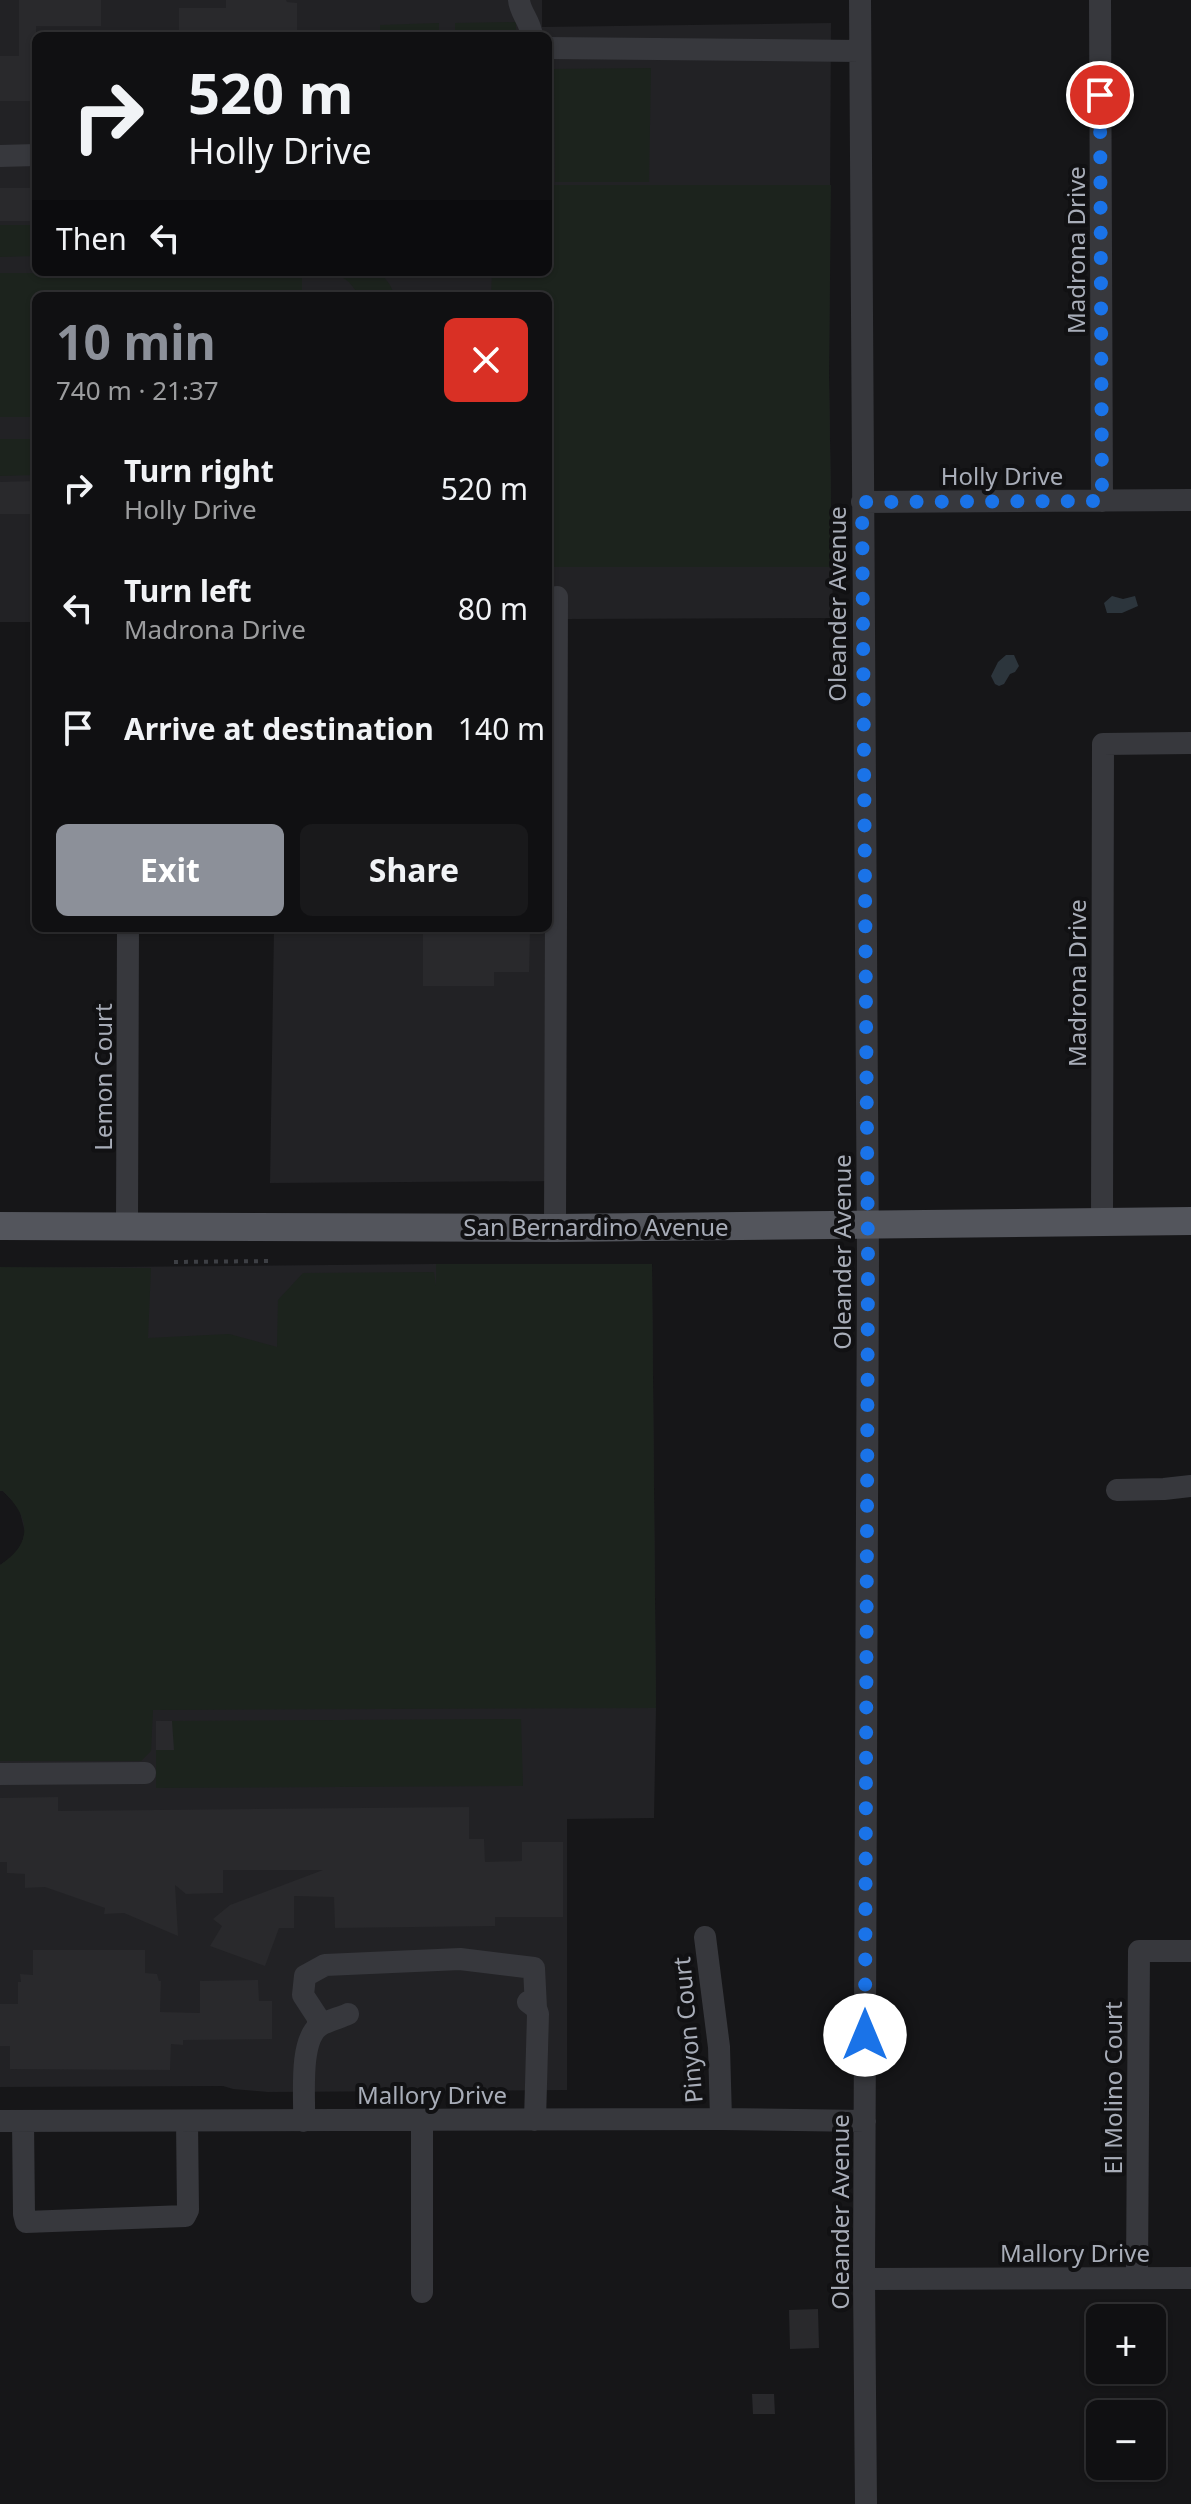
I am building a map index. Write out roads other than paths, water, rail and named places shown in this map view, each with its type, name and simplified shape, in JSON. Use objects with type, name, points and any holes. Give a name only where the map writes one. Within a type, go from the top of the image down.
[{"type":"main road","name":"San Bernardino Avenue","points":[[0,1226],[555,1228],[1191,1221]]},
{"type":"street","points":[[519,0],[531,32]]},
{"type":"street","name":"Oleander Avenue","points":[[860,0],[867,1223],[866,2504]]},
{"type":"street","name":"Madrona Drive","points":[[1100,0],[1102,501]]},
{"type":"street","points":[[552,48],[860,51]]},
{"type":"street","points":[[0,156],[32,155]]},
{"type":"street","name":"Holly Drive","points":[[862,502],[1191,500]]},
{"type":"street","points":[[555,1228],[557,597]]},
{"type":"street","name":"Madrona Drive","points":[[1102,1222],[1103,744],[1191,743]]},
{"type":"street","name":"Lemon Court","points":[[127,1226],[128,932]]},
{"type":"street","points":[[1117,1490],[1191,1486]]},
{"type":"street","points":[[0,1774],[145,1773]]},
{"type":"street","name":"Pinyon Court","points":[[705,1937],[719,2047],[721,2119]]},
{"type":"street","name":"El Molino Court","points":[[1137,2278],[1139,1951],[1191,1951]]},
{"type":"street","points":[[304,2121],[306,2055],[318,2026],[318,2018],[303,1995],[305,1976],[325,1965],[460,1959],[534,1968],[532,2005],[538,2014],[535,2120]]},
{"type":"street","points":[[318,2026],[348,2014]]},
{"type":"street","points":[[11,2121],[26,2222],[185,2216],[188,2210],[187,2121]]},
{"type":"street","name":"Mallory Drive","points":[[11,2121],[865,2121]]},
{"type":"street","points":[[422,2121],[422,2292]]},
{"type":"street","name":"Mallory Drive","points":[[864,2279],[1191,2278]]}]
